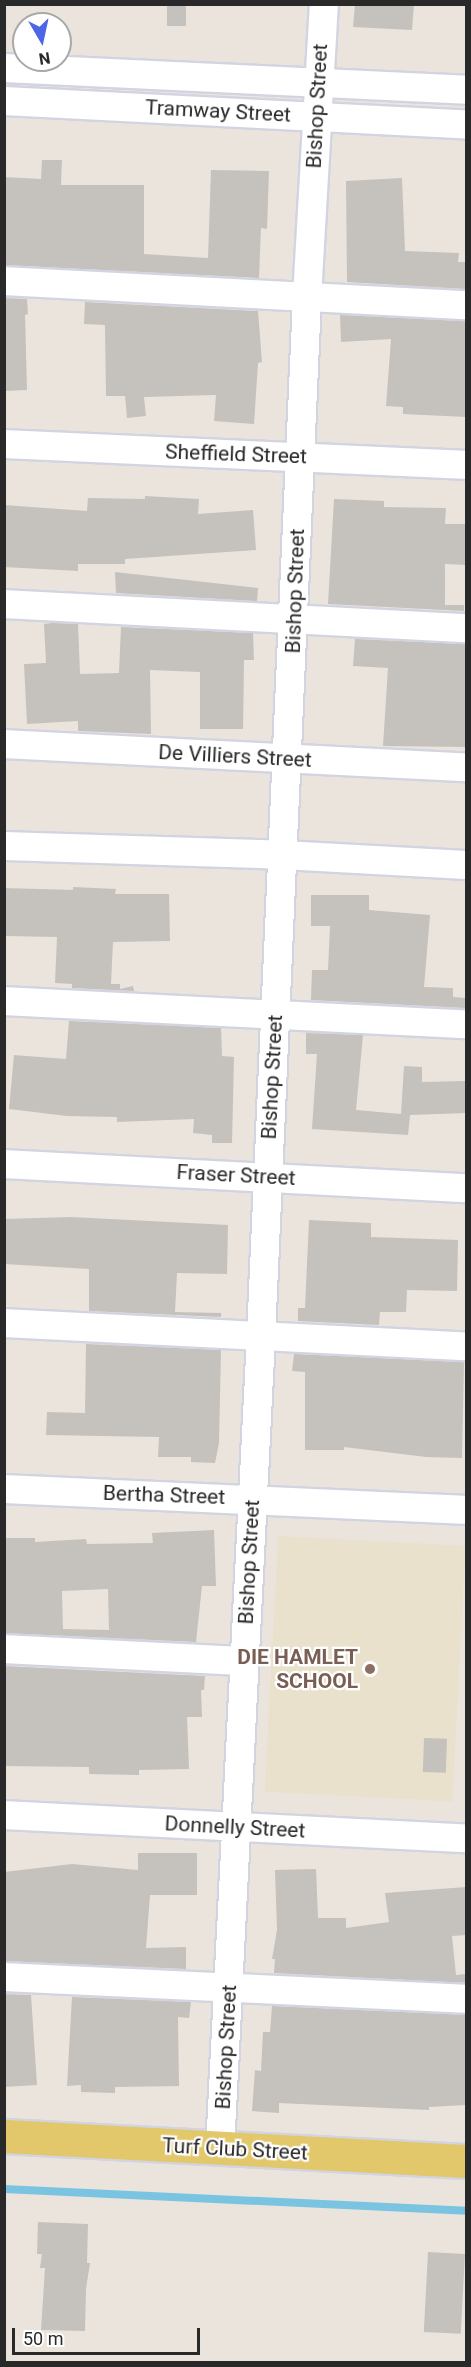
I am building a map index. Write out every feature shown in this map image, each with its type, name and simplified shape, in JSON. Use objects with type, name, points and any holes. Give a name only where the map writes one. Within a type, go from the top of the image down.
[{"type":"main road","name":"Turf Club Street","points":[[4,2136],[466,2161]]},
{"type":"street","name":"Bishop Street","points":[[220,2149],[261,1336],[307,297],[324,4]]},
{"type":"street","name":"Tramway Street","points":[[72,71],[466,90]]},
{"type":"street","points":[[12,101],[13,72]]},
{"type":"street","name":"Tramway Street","points":[[12,101],[466,124]]},
{"type":"street","points":[[4,281],[466,305]]},
{"type":"street","name":"Sheffield Street","points":[[4,444],[466,465]]},
{"type":"street","points":[[4,604],[294,617],[466,628]]},
{"type":"street","name":"De Villiers Street","points":[[4,744],[466,767]]},
{"type":"street","points":[[4,846],[283,855],[466,865]]},
{"type":"street","points":[[4,1001],[466,1024]]},
{"type":"street","name":"Fraser Street","points":[[4,1164],[466,1188]]},
{"type":"street","points":[[4,1323],[466,1346]]},
{"type":"street","name":"Bertha Street","points":[[4,1489],[466,1510]]},
{"type":"street","points":[[4,1649],[243,1660]]},
{"type":"street","name":"Donnelly Street","points":[[4,1815],[466,1838]]},
{"type":"street","points":[[4,1977],[466,1999]]},
{"type":"shaded area","name":"DIE HAMLET SCHOOL","points":[[278,1536],[466,1546],[452,1801],[265,1792]]},
{"type":"building","points":[[167,4],[186,4],[186,26],[167,26]]},
{"type":"building","points":[[355,4],[414,4],[412,30],[353,27]]},
{"type":"building","points":[[42,160],[62,160],[61,185],[144,185],[144,254],[208,258],[211,170],[269,171],[267,229],[261,228],[259,278],[4,265],[4,177],[41,179]]},
{"type":"building","points":[[402,178],[405,251],[459,253],[458,262],[466,262],[466,289],[347,282],[346,181]]},
{"type":"building","points":[[4,298],[27,299],[28,314],[25,315],[27,390],[4,391]]},
{"type":"building","points":[[85,302],[258,311],[262,362],[258,363],[254,424],[214,421],[216,395],[144,397],[146,416],[127,418],[125,396],[106,396],[105,325],[84,324]]},
{"type":"building","points":[[340,315],[466,321],[466,417],[403,414],[403,407],[386,406],[391,339],[341,342]]},
{"type":"building","points":[[145,496],[199,499],[198,514],[253,510],[256,550],[125,559],[125,564],[78,564],[78,571],[4,567],[4,505],[87,511],[88,498],[145,499]]},
{"type":"building","points":[[334,499],[384,501],[384,507],[446,508],[445,524],[466,524],[466,565],[445,564],[445,605],[464,605],[464,611],[328,604]]},
{"type":"building","points":[[115,572],[258,588],[257,601],[116,593]]},
{"type":"building","points":[[44,624],[78,624],[80,674],[119,673],[121,627],[253,633],[254,660],[244,660],[243,729],[200,729],[200,672],[150,670],[151,734],[78,731],[78,721],[27,724],[24,664],[46,663]]},
{"type":"building","points":[[355,639],[466,644],[466,747],[383,746],[388,668],[353,666]]},
{"type":"building","points":[[73,887],[116,889],[115,894],[169,894],[170,941],[113,942],[111,984],[120,984],[120,989],[133,986],[134,991],[72,988],[72,984],[55,983],[57,937],[4,936],[4,888],[73,890]]},
{"type":"building","points":[[311,895],[369,895],[369,910],[430,915],[424,987],[453,988],[453,997],[466,998],[466,1008],[311,1000],[312,970],[328,970],[330,926],[311,926]]},
{"type":"building","points":[[69,1021],[221,1028],[222,1056],[234,1057],[232,1143],[212,1143],[212,1135],[193,1133],[194,1119],[117,1122],[117,1117],[67,1116],[9,1109],[14,1055],[66,1059]]},
{"type":"building","points":[[306,1033],[363,1035],[356,1110],[401,1114],[404,1066],[422,1067],[422,1082],[466,1081],[466,1113],[410,1115],[408,1135],[312,1129],[317,1054],[306,1054]]},
{"type":"building","points":[[71,1217],[228,1225],[227,1274],[177,1273],[175,1312],[221,1313],[221,1317],[89,1311],[89,1269],[4,1264],[4,1219]]},
{"type":"building","points":[[309,1220],[371,1223],[371,1237],[458,1240],[457,1291],[407,1290],[406,1312],[380,1312],[379,1325],[298,1321],[298,1308],[305,1308]]},
{"type":"building","points":[[86,1344],[221,1350],[219,1443],[215,1463],[191,1462],[191,1457],[158,1457],[159,1437],[46,1435],[47,1412],[85,1413]]},
{"type":"building","points":[[294,1354],[464,1362],[462,1458],[426,1457],[344,1447],[344,1450],[305,1450],[305,1372],[292,1371]]},
{"type":"building","points":[[214,1530],[216,1586],[202,1586],[196,1642],[5,1633],[4,1538],[35,1538],[35,1542],[86,1539],[87,1544],[153,1543],[152,1533]],"holes":[[[108,1589],[109,1630],[63,1629],[62,1591]]]},
{"type":"building","points":[[4,1666],[205,1676],[204,1690],[201,1690],[202,1717],[187,1717],[189,1769],[139,1770],[139,1775],[89,1774],[89,1767],[4,1766]]},
{"type":"building","points":[[424,1738],[447,1739],[446,1773],[423,1772]]},
{"type":"building","points":[[138,1853],[197,1853],[197,1895],[150,1895],[146,1948],[186,1947],[186,1969],[4,1961],[4,1872],[72,1864],[138,1870]]},
{"type":"building","points":[[316,1869],[318,1918],[346,1918],[346,1928],[389,1922],[385,1893],[466,1887],[466,1935],[452,1936],[456,1975],[466,1974],[466,1983],[274,1973],[275,1959],[272,1959],[277,1930],[275,1870]]},
{"type":"building","points":[[4,1994],[31,1995],[37,2085],[4,2087]]},
{"type":"building","points":[[72,1997],[191,2002],[189,2018],[178,2017],[179,2086],[115,2087],[115,2093],[81,2092],[81,2085],[67,2086]]},
{"type":"building","points":[[272,2006],[466,2015],[466,2105],[429,2107],[429,2110],[279,2103],[279,2113],[252,2111],[255,2070],[261,2071],[263,2032],[270,2032]]},
{"type":"building","points":[[38,2222],[88,2224],[87,2263],[90,2263],[86,2289],[85,2331],[41,2330],[45,2268],[40,2268],[42,2254],[37,2254]]},
{"type":"building","points":[[428,2252],[465,2254],[461,2334],[424,2332]]},
{"type":"waterway","points":[[4,2189],[466,2211]]},
{"type":"place","name":"DIE HAMLET SCHOOL","points":[[370,1669]]}]
